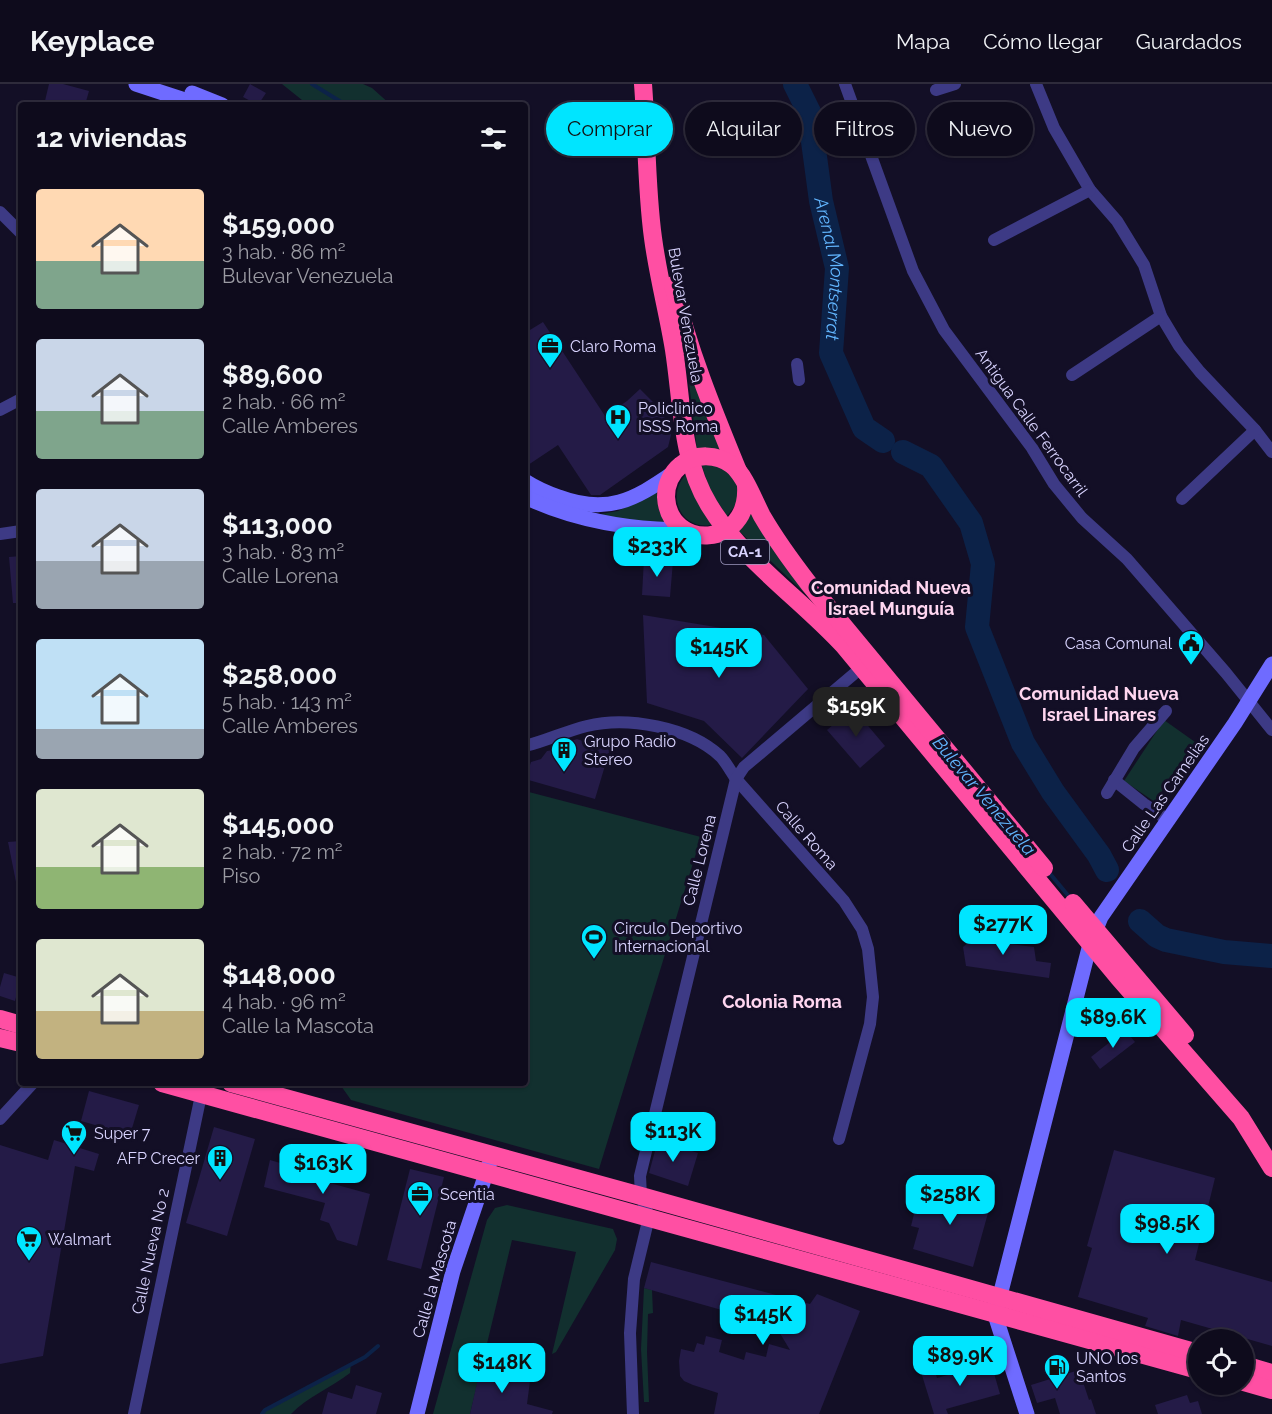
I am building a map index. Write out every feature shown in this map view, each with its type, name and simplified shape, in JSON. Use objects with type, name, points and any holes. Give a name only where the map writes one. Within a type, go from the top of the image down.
[{"type":"highway","name":"Bulevar Venezuela","points":[[643,84],[653,238],[674,351],[684,425],[691,459],[703,494],[727,530],[751,557],[818,618],[1093,937],[1248,1111],[1272,1149]]},
{"type":"highway","name":"Bulevar Venezuela","points":[[653,84],[657,185],[667,258],[688,339],[708,396],[742,478],[777,540],[809,584],[1241,1118],[1272,1168]]},
{"type":"highway","points":[[687,530],[673,517],[668,505],[668,485],[673,473],[682,464],[691,459],[716,457],[732,465],[742,478]]},
{"type":"highway","name":"CA-1","points":[[687,530],[707,536],[727,530],[737,520],[744,507],[742,478]]},
{"type":"highway","points":[[0,1019],[18,1024]]},
{"type":"highway","points":[[0,1038],[18,1042]]},
{"type":"highway","points":[[172,1086],[489,1165],[641,1196],[1188,1367]]},
{"type":"highway","points":[[240,1086],[649,1217],[997,1306],[1188,1351]]},
{"type":"highway","points":[[1254,1369],[1271,1377]]},
{"type":"highway","points":[[1254,1380],[1271,1377]]},
{"type":"street","points":[[135,84],[191,102]]},
{"type":"street","points":[[169,84],[214,102]]},
{"type":"street","name":"Antigua Calle Ferrocarril","points":[[845,84],[913,270],[944,330],[1032,448],[1054,484],[1083,518],[1127,560],[1272,730]]},
{"type":"street","points":[[936,90],[955,84]]},
{"type":"street","points":[[1036,84],[1054,128],[1090,190],[1117,221],[1144,265],[1161,316],[1187,357],[1255,430],[1272,452]]},
{"type":"street","points":[[994,240],[1090,190]]},
{"type":"street","points":[[0,212],[5,227]]},
{"type":"street","points":[[1072,375],[1161,316]]},
{"type":"street","points":[[797,364],[800,380]]},
{"type":"street","points":[[0,410],[18,401]]},
{"type":"street","points":[[1182,500],[1255,430]]},
{"type":"street","points":[[528,490],[587,506],[598,506],[628,499],[673,473]]},
{"type":"street","points":[[528,491],[574,516],[649,530],[687,530]]},
{"type":"street","points":[[0,534],[18,531]]},
{"type":"street","name":"Calle Las Camelias","points":[[997,1306],[1093,937],[1101,917],[1249,702],[1272,664]]},
{"type":"street","name":"Calle Lorena","points":[[649,1217],[641,1196],[640,1176],[736,779],[744,767],[861,668]]},
{"type":"street","points":[[1107,793],[1134,748],[1166,711]]},
{"type":"street","name":"Calle Roma","points":[[528,745],[589,726],[637,723],[669,730],[698,740],[720,757],[736,779],[844,901],[862,929],[868,949],[873,997],[870,1024],[839,1139]]},
{"type":"street","points":[[1113,780],[1168,820]]},
{"type":"street","points":[[0,1119],[30,1086]]},
{"type":"street","name":"Calle Nueva No 2","points":[[134,1414],[201,1095]]},
{"type":"street","name":"Calle la Mascota","points":[[417,1414],[453,1271],[489,1165]]},
{"type":"street","points":[[633,1414],[630,1367],[632,1301],[634,1280],[649,1217]]},
{"type":"street","points":[[997,1306],[1027,1414]]},
{"type":"green space","points":[[282,84],[363,84],[372,88],[388,102],[308,102]]},
{"type":"green space","points":[[682,323],[728,454],[697,450]]},
{"type":"green space","points":[[701,463],[722,465],[740,484],[738,502],[727,516],[710,490]]},
{"type":"green space","points":[[690,471],[715,524],[693,523],[679,509],[678,489],[682,479]]},
{"type":"green space","points":[[664,488],[671,524],[601,520],[601,514],[618,511]]},
{"type":"green space","points":[[750,505],[815,603],[738,530]]},
{"type":"green space","points":[[1164,720],[1195,742],[1155,802],[1124,781]]},
{"type":"green space","name":"Circulo Deportivo Internacional","points":[[528,792],[701,837],[599,1169],[351,1100],[341,1086],[528,1086]]},
{"type":"green space","points":[[507,1205],[613,1229],[617,1239],[615,1250],[556,1352],[552,1354],[576,1252],[512,1240],[470,1414],[433,1414],[487,1220],[495,1208]]},
{"type":"green space","points":[[644,1288],[652,1290],[653,1313],[648,1314],[649,1402],[644,1402],[641,1349]]},
{"type":"green space","points":[[351,1363],[350,1373],[291,1414],[262,1414],[265,1410]]},
{"type":"building","points":[[49,84],[63,84],[89,91],[86,102],[45,102]]},
{"type":"building","points":[[250,84],[266,93],[260,102],[252,102],[243,97]]},
{"type":"building","points":[[543,322],[605,416],[640,389],[669,423],[671,435],[668,447],[600,495],[591,495],[558,445],[528,465],[528,331]]},
{"type":"building","points":[[18,556],[18,603],[13,603],[9,557]]},
{"type":"building","points":[[644,559],[673,561],[670,597],[642,595]]},
{"type":"building","points":[[643,615],[764,635],[808,689],[742,758],[704,721],[647,703]]},
{"type":"building","points":[[853,708],[885,746],[860,768],[827,730]]},
{"type":"building","name":"Grupo Radio Stereo","points":[[577,739],[600,747],[603,740],[613,739],[595,799],[528,780],[528,765],[531,762],[541,759],[547,751],[560,749],[562,744]]},
{"type":"building","points":[[18,841],[18,882],[16,882],[8,842]]},
{"type":"building","points":[[989,925],[1003,943],[1034,947],[1036,961],[1051,963],[1049,978],[966,966],[963,947]]},
{"type":"building","points":[[4,973],[18,977],[15,1001],[0,996]]},
{"type":"building","points":[[1125,1030],[1135,1042],[1100,1069],[1091,1057]]},
{"type":"building","points":[[89,1091],[139,1105],[130,1135],[81,1121]]},
{"type":"building","name":"AFP Crecer","points":[[214,1127],[255,1139],[227,1236],[186,1223]]},
{"type":"building","name":"Walmart","points":[[54,1140],[99,1154],[94,1171],[75,1166],[43,1356],[0,1364],[0,1145],[48,1160]]},
{"type":"building","points":[[658,1140],[698,1153],[688,1186],[649,1173]]},
{"type":"building","points":[[322,1149],[334,1152],[332,1163],[335,1164],[330,1183],[370,1194],[357,1246],[337,1240],[329,1223],[320,1220],[325,1203],[264,1187],[270,1160],[311,1172],[315,1157],[320,1158]]},
{"type":"building","points":[[1114,1150],[1215,1178],[1195,1260],[1272,1282],[1272,1346],[1254,1341],[1254,1329],[1212,1329],[1181,1320],[1178,1336],[1145,1326],[1148,1318],[1078,1297],[1092,1248],[1087,1246]]},
{"type":"building","points":[[410,1169],[444,1177],[421,1269],[387,1260]]},
{"type":"building","points":[[929,1187],[983,1200],[980,1211],[988,1213],[973,1267],[913,1249],[919,1228],[911,1226],[915,1210],[922,1212]]},
{"type":"building","points":[[651,1262],[810,1304],[817,1294],[860,1311],[819,1414],[714,1414],[718,1393],[684,1381],[680,1376],[681,1349],[694,1352],[697,1343],[704,1345],[706,1336],[722,1340],[719,1352],[744,1360],[746,1352],[766,1357],[769,1344],[790,1350],[775,1325],[644,1288]]},
{"type":"building","points":[[483,1357],[498,1360],[494,1374],[530,1381],[527,1404],[553,1411],[552,1414],[470,1414]]},
{"type":"building","points":[[991,1363],[1000,1394],[946,1409],[948,1414],[934,1414],[921,1372],[934,1368],[937,1378]]},
{"type":"building","name":"UNO los Santos","points":[[1079,1370],[1096,1414],[1060,1414],[1055,1398],[1037,1403],[1031,1385]]},
{"type":"building","points":[[356,1385],[382,1393],[376,1414],[322,1414],[328,1392],[352,1399]]},
{"type":"building","points":[[1187,1395],[1190,1403],[1198,1401],[1202,1414],[1158,1414],[1155,1405]]},
{"type":"waterway","points":[[312,84],[341,102]]},
{"type":"waterway","name":"Arenal Montserrat","points":[[795,84],[809,112],[821,201],[837,268],[831,353],[864,428],[883,441]]},
{"type":"waterway","name":"Arenal Montserrat","points":[[903,452],[931,466],[971,523],[983,564],[977,627],[1023,743],[1053,792],[1099,855],[1107,870]]},
{"type":"waterway","name":"Bulevar Venezuela","points":[[1047,870],[1071,899]]},
{"type":"waterway","name":"Arenal Montserrat","points":[[1140,921],[1157,936],[1166,940],[1224,952],[1272,956]]},
{"type":"waterway","points":[[262,1414],[265,1410],[365,1357],[378,1346]]},
{"type":"place","name":"Claro Roma","points":[[550,369]]},
{"type":"place","name":"Policlinico ISSS Roma","points":[[618,440]]},
{"type":"place","name":"Casa Comunal","points":[[1191,666]]},
{"type":"place","name":"Grupo Radio Stereo","points":[[564,773]]},
{"type":"place","name":"Circulo Deportivo Internacional","points":[[594,960]]},
{"type":"place","name":"Super 7","points":[[74,1156]]},
{"type":"place","name":"AFP Crecer","points":[[220,1181]]},
{"type":"place","name":"Scentia","points":[[420,1217]]},
{"type":"place","name":"Walmart","points":[[29,1262]]},
{"type":"place","name":"UNO los Santos","points":[[1057,1390]]},
{"type":"district","name":"Comunidad Nueva Israel Munguía","points":[[891,598]]},
{"type":"district","name":"Comunidad Nueva Israel Linares","points":[[1099,704]]},
{"type":"district","name":"Colonia Roma","points":[[782,1002]]}]
